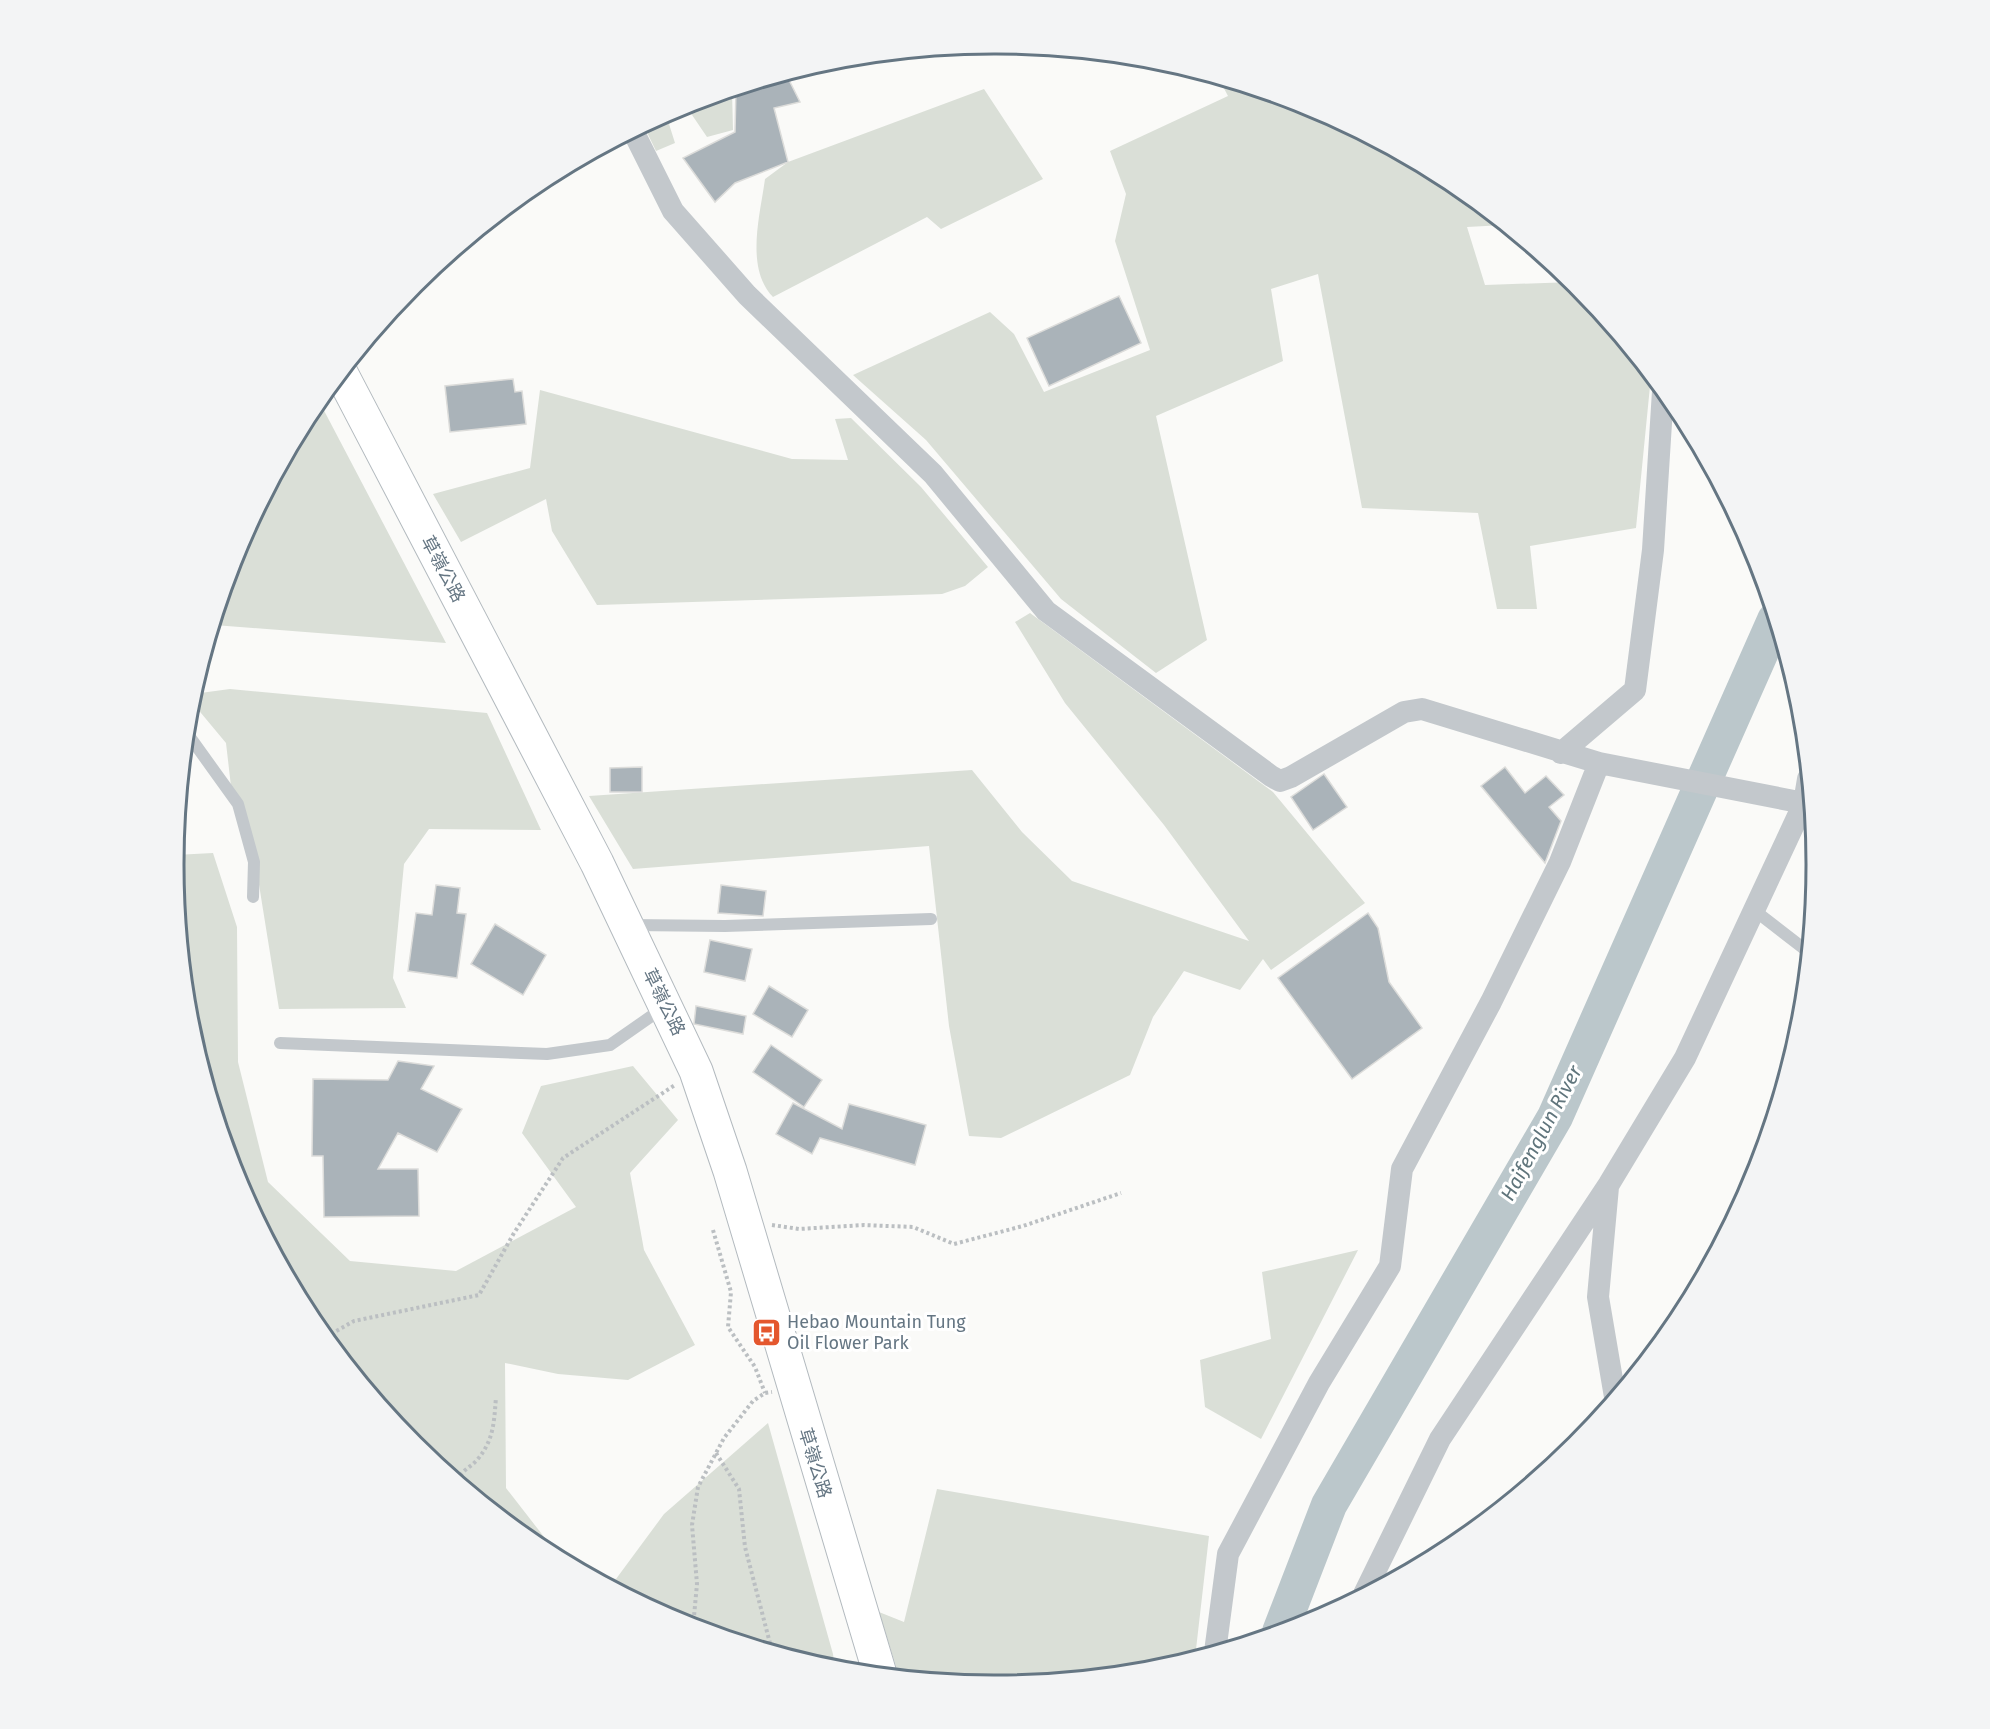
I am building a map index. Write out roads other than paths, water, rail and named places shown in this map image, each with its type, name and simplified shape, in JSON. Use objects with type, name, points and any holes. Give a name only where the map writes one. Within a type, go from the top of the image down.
[{"type":"main road","name":"草嶺公路","points":[[345,381],[627,925],[696,1071],[745,1222],[779,1392],[877,1666]]},
{"type":"street","points":[[636,138],[674,211],[747,295],[933,474],[1046,611],[1280,781],[1291,777],[1404,712],[1422,709],[1599,763],[1803,803]]},
{"type":"street","points":[[1561,753],[1635,690],[1653,550],[1662,404]]},
{"type":"street","points":[[1216,1644],[1228,1554],[1319,1383],[1390,1266],[1401,1169],[1491,1002],[1560,862],[1599,763]]},
{"type":"street","points":[[1370,1582],[1440,1439],[1609,1184],[1685,1058],[1803,804]]},
{"type":"street","points":[[1609,1184],[1598,1297],[1614,1387]]},
{"type":"lane","points":[[194,742],[238,804],[254,862],[253,897]]},
{"type":"lane","points":[[1754,910],[1801,946]]},
{"type":"lane","points":[[627,925],[725,926],[932,919]]},
{"type":"lane","points":[[280,1043],[547,1054],[610,1045],[667,1006]]},
{"type":"waterway","name":"Haifenglun River","points":[[1284,1621],[1329,1505],[1555,1117],[1770,631]]},
{"type":"place","name":"Hebao Mountain Tung Oil Flower Park","points":[[766,1332]]}]
